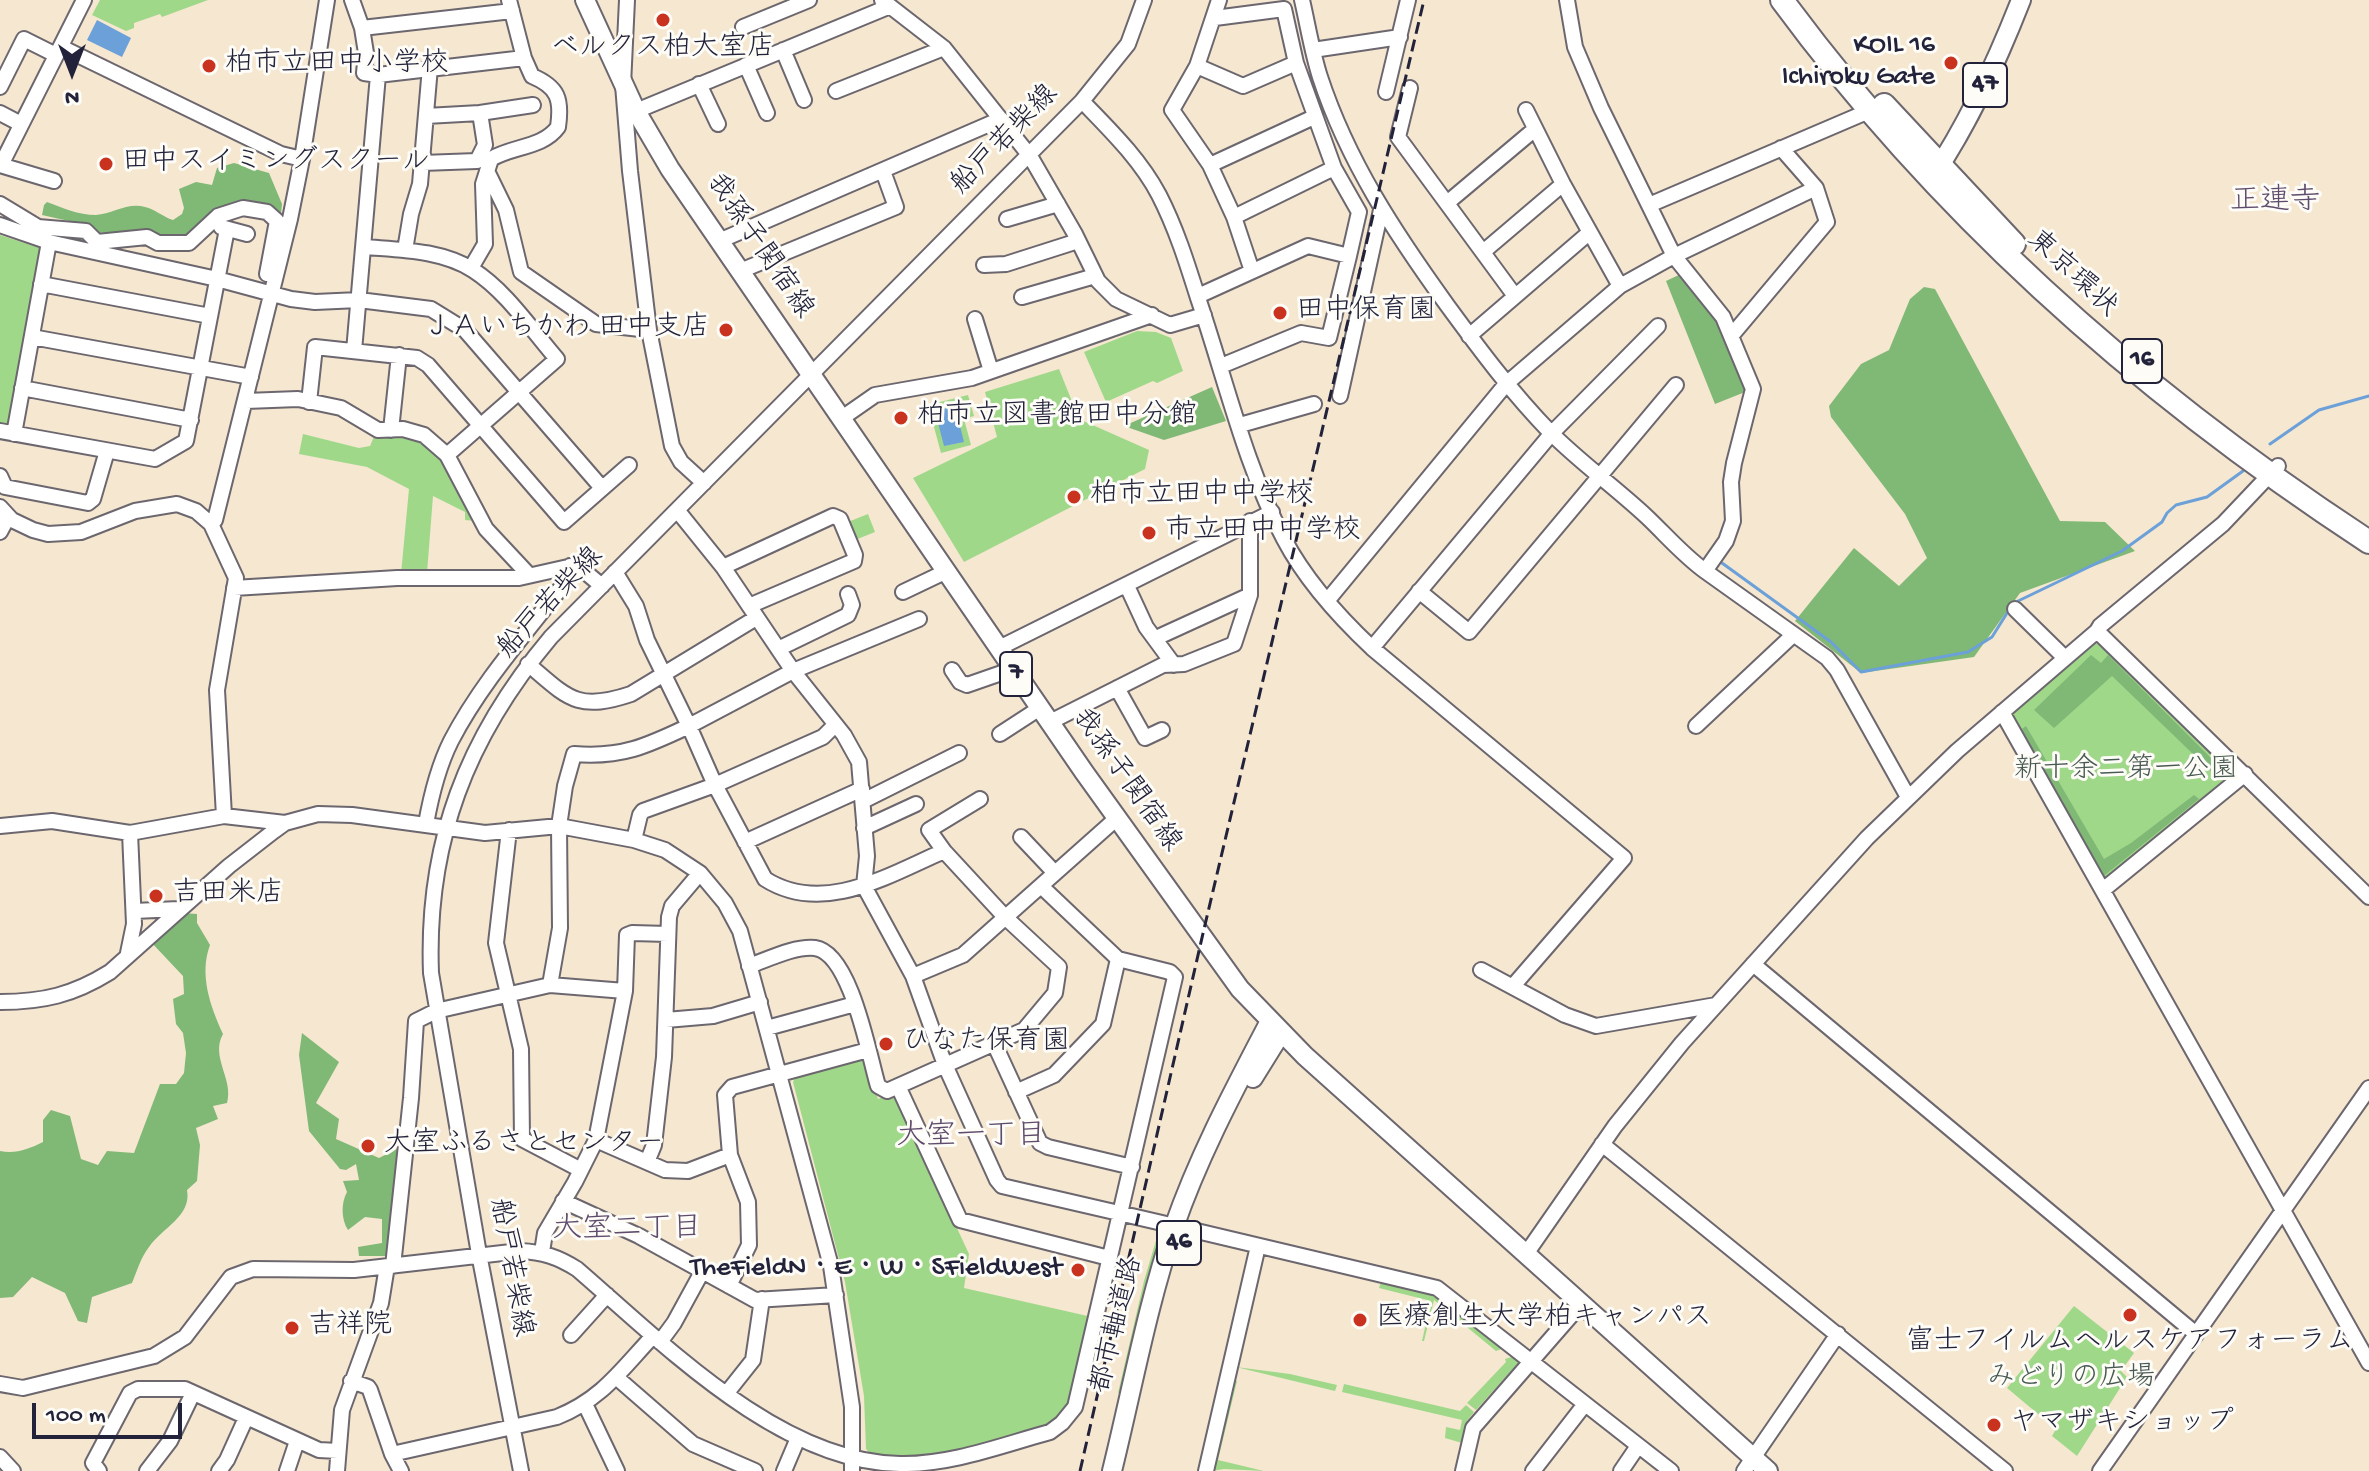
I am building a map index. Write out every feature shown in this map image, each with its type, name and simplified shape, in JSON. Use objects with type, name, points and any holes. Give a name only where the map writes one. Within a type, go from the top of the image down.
[{"type":"highway","name":"東京環状","points":[[1782,0],[2008,258],[2148,383],[2369,542]]},
{"type":"highway","name":"東京環状","points":[[1797,0],[1877,107]]},
{"type":"highway","name":"東京環状","points":[[2274,471],[2369,527]]},
{"type":"main road","name":"我孫子関宿線","points":[[585,0],[636,111],[719,241],[1224,970],[1276,1027],[1582,1303],[1748,1464],[1768,1471]]},
{"type":"main road","name":"47","points":[[1935,173],[2001,53],[2021,0]]},
{"type":"main road","name":"都市軸道路","points":[[1112,1471],[1152,1300],[1179,1227],[1276,1027]]},
{"type":"main road","name":"都市軸道路","points":[[1123,1471],[1179,1227]]},
{"type":"street","points":[[54,181],[0,165],[84,0]]},
{"type":"street","points":[[267,293],[302,159],[327,0]]},
{"type":"street","points":[[352,0],[362,28],[366,53],[364,73],[378,75],[524,58]]},
{"type":"street","points":[[627,0],[623,85],[649,330],[672,446],[681,462],[704,483]]},
{"type":"street","points":[[743,27],[809,0]]},
{"type":"street","name":"船戸若柴線","points":[[521,1471],[479,1254],[431,973],[434,880],[446,826],[479,741],[505,696],[551,637],[1082,101],[1128,44],[1144,0]]},
{"type":"street","points":[[1219,0],[1197,66],[1172,110],[1210,165],[1234,217],[1252,271]]},
{"type":"street","points":[[1302,0],[1326,94],[1348,150],[1381,210],[1469,336],[1506,384],[1552,433],[1598,477],[1647,517],[1684,555],[1827,658],[1837,670],[1908,797]]},
{"type":"street","points":[[1386,92],[1408,0]]},
{"type":"street","points":[[1567,0],[1575,47],[1649,205],[1674,256],[1723,317],[1753,389],[1733,472],[1733,521],[1726,541],[1705,571]]},
{"type":"street","points":[[636,111],[783,50],[885,3],[944,48],[1030,156],[1095,276],[1116,299],[1170,325],[1204,315]]},
{"type":"street","points":[[362,28],[510,6],[532,76],[545,81],[555,92],[559,101],[558,127],[542,141],[502,152],[491,159],[483,184],[485,244],[471,268]]},
{"type":"street","points":[[1215,18],[1284,9],[1296,63],[1314,117],[1334,168],[1359,212],[1329,338],[1301,333],[1221,366]]},
{"type":"street","points":[[1313,50],[1400,37]]},
{"type":"street","points":[[0,87],[24,39],[58,51],[281,154],[302,159]]},
{"type":"street","points":[[836,91],[944,48]]},
{"type":"street","points":[[783,50],[804,100]]},
{"type":"street","points":[[1197,66],[1243,86],[1296,63]]},
{"type":"street","points":[[746,65],[767,113]]},
{"type":"street","points":[[405,250],[422,163],[430,67]]},
{"type":"street","points":[[354,351],[378,75]]},
{"type":"street","points":[[699,84],[718,124]]},
{"type":"street","points":[[1410,88],[1398,137],[1515,296]]},
{"type":"street","points":[[1082,101],[1140,165],[1158,194],[1182,248],[1272,512],[1299,564],[1327,601],[1372,648],[1624,858],[1513,986]]},
{"type":"street","points":[[426,116],[480,113],[533,105]]},
{"type":"street","points":[[1649,205],[1877,107]]},
{"type":"street","points":[[1526,110],[1620,286]]},
{"type":"street","points":[[0,113],[21,124]]},
{"type":"street","points":[[422,163],[477,161],[485,145],[480,113]]},
{"type":"street","points":[[1210,165],[1314,117]]},
{"type":"street","points":[[719,241],[1001,119]]},
{"type":"street","points":[[1447,203],[1535,129]]},
{"type":"street","points":[[1732,335],[1827,222],[1816,188],[1781,148]]},
{"type":"street","points":[[1234,217],[1334,168]]},
{"type":"street","points":[[487,171],[506,210],[521,272],[596,324],[649,330]]},
{"type":"street","points":[[740,271],[896,207],[883,171]]},
{"type":"street","points":[[1483,252],[1563,184]]},
{"type":"street","points":[[1327,601],[1506,384],[1620,286],[1674,256],[1816,188]]},
{"type":"street","points":[[0,204],[41,236]]},
{"type":"street","points":[[1007,219],[1058,204]]},
{"type":"street","points":[[96,247],[147,237],[158,243],[189,243],[218,216],[243,208],[267,212],[277,221],[246,401],[215,520],[211,524]]},
{"type":"street","points":[[1340,396],[1381,210]]},
{"type":"street","points":[[209,224],[247,234]]},
{"type":"street","points":[[0,225],[267,293],[315,302],[359,300],[416,306],[443,314],[465,330],[602,488]]},
{"type":"street","points":[[41,236],[41,284],[32,337],[22,388],[7,433],[155,459],[186,441],[227,229]]},
{"type":"street","points":[[1469,336],[1590,232]]},
{"type":"street","points":[[984,265],[1006,264],[1078,241]]},
{"type":"street","points":[[1198,296],[1308,246],[1349,256]]},
{"type":"street","points":[[365,247],[436,256],[471,268],[499,291],[557,359],[447,455]]},
{"type":"street","points":[[1022,297],[1095,276]]},
{"type":"street","points":[[41,284],[210,316]]},
{"type":"street","points":[[842,418],[875,395],[972,378],[1152,315]]},
{"type":"street","points":[[975,319],[991,371]]},
{"type":"street","points":[[1372,648],[1552,433],[1658,326]]},
{"type":"street","points":[[32,337],[251,377]]},
{"type":"street","points":[[309,402],[315,347],[417,358],[428,365],[564,522],[629,465]]},
{"type":"street","points":[[391,430],[399,355]]},
{"type":"street","points":[[1419,591],[1469,632],[1676,385]]},
{"type":"street","points":[[22,388],[191,420]]},
{"type":"street","points":[[246,401],[272,399],[341,408],[378,430],[403,429],[424,435],[447,455],[486,529],[529,575]]},
{"type":"street","points":[[1240,425],[1314,404]]},
{"type":"street","points":[[0,476],[5,487],[88,503],[93,499],[107,451]]},
{"type":"street","points":[[1526,1254],[1602,1144],[1682,1043],[1867,838],[2002,712],[2129,600],[2223,524],[2274,471]]},
{"type":"street","points":[[0,532],[4,512],[33,530],[62,534],[81,532],[135,511],[183,504],[211,524],[236,578],[217,690],[224,816]]},
{"type":"street","points":[[677,510],[723,567],[793,671],[844,735],[859,762],[867,856],[864,886],[913,976],[945,1065],[1002,1186],[1437,1288],[1671,1471]]},
{"type":"street","points":[[999,648],[1272,512]]},
{"type":"street","points":[[528,664],[571,700],[608,701],[631,694],[752,612],[854,561],[855,555],[840,519],[833,516],[723,567]]},
{"type":"street","points":[[1000,734],[1117,688],[1163,665],[1184,664],[1234,644],[1250,595],[1250,521]]},
{"type":"street","points":[[234,588],[397,578],[519,578],[570,566],[582,567],[602,586]]},
{"type":"street","points":[[426,824],[435,785],[450,743],[488,682],[567,580],[570,566]]},
{"type":"street","points":[[903,592],[947,571]]},
{"type":"street","points":[[615,572],[636,606],[647,640],[715,785],[765,879],[772,884],[817,896],[864,886],[944,851]]},
{"type":"street","points":[[1127,586],[1146,627],[1174,665]]},
{"type":"street","points":[[778,649],[848,615],[852,605],[848,594]]},
{"type":"street","points":[[1156,638],[1250,595]]},
{"type":"street","points":[[2015,609],[2065,658]]},
{"type":"street","points":[[550,985],[560,928],[559,826],[574,754],[597,756],[626,753],[689,726],[793,671],[919,619]]},
{"type":"street","points":[[2097,631],[2369,897]]},
{"type":"street","points":[[1696,726],[1793,635]]},
{"type":"street","points":[[952,670],[960,682],[967,685],[1013,669]]},
{"type":"street","points":[[488,682],[505,696]]},
{"type":"street","points":[[1117,688],[1145,738],[1162,730]]},
{"type":"street","points":[[2002,712],[2369,1363]]},
{"type":"street","points":[[634,840],[643,811],[715,785],[823,737],[835,725]]},
{"type":"street","points":[[745,842],[959,753]]},
{"type":"street","points":[[2103,890],[2245,774]]},
{"type":"street","points":[[749,966],[804,948],[819,949],[833,958],[852,991],[878,1086],[887,1091],[1024,1030],[1051,999],[1059,967],[1005,917],[944,851],[929,830],[980,799]]},
{"type":"street","points":[[864,828],[916,804]]},
{"type":"street","points":[[0,826],[52,821],[130,833],[224,816],[285,823],[318,814],[352,815],[485,833],[559,826],[634,840],[665,850],[700,873],[713,886],[734,918],[821,1224],[836,1295],[851,1396],[853,1465]]},
{"type":"street","points":[[913,976],[963,955],[1117,818]]},
{"type":"street","points":[[0,1002],[44,1001],[93,983],[110,972],[179,909],[285,823]]},
{"type":"street","points":[[509,830],[496,943],[521,1049],[522,1139],[581,1170]]},
{"type":"street","points":[[128,954],[134,911],[130,833]]},
{"type":"street","points":[[1021,837],[1055,873]]},
{"type":"street","points":[[647,1162],[654,1145],[666,1020],[668,934],[672,906],[700,873]]},
{"type":"street","points":[[0,1394],[136,1363],[164,1352],[185,1337],[224,1283],[243,1271],[354,1270],[479,1254],[542,1252],[577,1269],[726,1394],[798,1438],[853,1465],[935,1461],[1050,1432],[1075,1407],[1175,977],[1170,972],[1118,959],[1041,886]]},
{"type":"street","points":[[134,911],[179,909]]},
{"type":"street","points":[[542,1252],[545,1233],[596,1140],[625,991],[627,935],[668,934]]},
{"type":"street","points":[[1016,1092],[1054,1075],[1103,1024],[1118,959]]},
{"type":"street","points":[[1753,964],[2196,1334]]},
{"type":"street","points":[[1481,970],[1565,1015],[1596,1026],[1716,1005]]},
{"type":"street","points":[[337,1471],[339,1426],[351,1381],[381,1303],[390,1266],[411,1098],[416,1021],[436,1011],[550,985],[625,991]]},
{"type":"street","points":[[666,1020],[713,1016],[760,1002]]},
{"type":"street","points":[[767,1028],[855,1004]]},
{"type":"street","points":[[994,1043],[1043,1146],[1132,1167]]},
{"type":"street","points":[[729,1286],[749,1245],[748,1202],[730,1155],[727,1091],[732,1087],[868,1050]]},
{"type":"street","points":[[898,1086],[960,1220],[1109,1258]]},
{"type":"street","points":[[2100,1471],[2369,1088]]},
{"type":"street","points":[[596,1140],[665,1170],[688,1171],[730,1155]]},
{"type":"street","points":[[1602,1144],[2005,1471]]},
{"type":"street","points":[[563,1201],[639,1236],[755,1300],[836,1295]]},
{"type":"street","points":[[1206,1471],[1258,1246]]},
{"type":"street","points":[[392,1454],[557,1417],[585,1404],[674,1323],[703,1270]]},
{"type":"street","points":[[571,1335],[607,1295]]},
{"type":"street","points":[[726,1394],[753,1360],[762,1299]]},
{"type":"street","points":[[1463,1471],[1473,1428],[1582,1303]]},
{"type":"street","points":[[1748,1464],[1838,1334]]},
{"type":"street","points":[[616,1377],[693,1444],[755,1471]]},
{"type":"street","points":[[351,1381],[368,1387],[401,1471]]},
{"type":"street","points":[[0,1384],[23,1388]]},
{"type":"street","points":[[99,1471],[93,1463],[130,1393],[138,1389],[185,1389],[319,1450],[338,1451]]},
{"type":"street","points":[[147,1471],[170,1441],[193,1393]]},
{"type":"street","points":[[585,1404],[617,1471]]},
{"type":"street","points":[[1533,1471],[1585,1404]]},
{"type":"street","points":[[219,1471],[246,1418]]},
{"type":"street","points":[[784,1471],[798,1438]]},
{"type":"street","points":[[287,1471],[297,1441]]},
{"type":"street","points":[[1621,1471],[1638,1446]]},
{"type":"street","points":[[0,1457],[13,1471]]},
{"type":"green space","points":[[100,0],[208,0],[162,17],[160,14],[134,23],[134,28],[126,31],[92,15]]},
{"type":"green space","points":[[234,163],[269,173],[282,204],[281,214],[268,209],[202,224],[186,237],[166,238],[133,231],[98,233],[91,226],[42,215],[47,202],[96,215],[139,206],[173,220],[182,214],[184,208],[179,189],[196,182],[212,185],[217,168]]},
{"type":"green space","points":[[0,235],[43,249],[10,425],[0,427]]},
{"type":"green space","points":[[1683,273],[1719,317],[1750,390],[1715,404],[1666,281]]},
{"type":"green space","points":[[1924,287],[1935,289],[2060,521],[2105,522],[2135,551],[2020,593],[1974,657],[1861,673],[1795,621],[1854,548],[1899,586],[1927,558],[1905,514],[1831,417],[1829,406],[1861,364],[1889,350],[1910,299]]},
{"type":"green space","points":[[1137,331],[1156,332],[1171,338],[1183,371],[1106,402],[1084,352]]},
{"type":"green space","points":[[1059,369],[1079,419],[1149,450],[1145,469],[964,562],[913,478],[997,437],[985,392]]},
{"type":"green space","points":[[1212,387],[1226,421],[1164,440],[1124,426]]},
{"type":"green space","points":[[968,395],[974,416],[964,419],[971,445],[941,453],[928,405]]},
{"type":"green space","points":[[303,434],[359,448],[370,446],[375,434],[416,440],[429,447],[450,470],[476,521],[465,520],[465,512],[433,496],[427,573],[401,574],[409,489],[367,467],[299,454]]},
{"type":"green space","points":[[868,514],[875,532],[855,540],[848,522]]},
{"type":"green space","name":"新十余二第一公園","points":[[2100,643],[2233,776],[2109,879],[2105,879],[2012,714],[2094,644]]},
{"type":"green space","points":[[2091,655],[2101,663],[2108,655],[2226,773],[2219,779],[2112,676],[2054,728],[2034,710]]},
{"type":"green space","points":[[2026,726],[2104,859],[2131,843],[2194,795],[2199,799],[2100,879],[2019,731]]},
{"type":"green space","points":[[183,913],[197,914],[197,923],[210,945],[206,979],[210,1001],[223,1034],[219,1051],[228,1085],[227,1103],[213,1106],[218,1119],[196,1128],[200,1145],[197,1181],[187,1190],[185,1207],[146,1251],[132,1283],[92,1297],[87,1323],[78,1321],[65,1293],[32,1277],[13,1297],[0,1298],[0,1151],[22,1150],[43,1142],[43,1120],[51,1110],[70,1116],[81,1159],[98,1165],[107,1151],[134,1153],[160,1084],[176,1084],[184,1073],[186,1053],[183,1033],[176,1024],[173,999],[184,994],[183,976],[150,941]]},
{"type":"green space","points":[[302,1033],[339,1062],[316,1103],[339,1119],[336,1139],[379,1158],[397,1149],[387,1256],[359,1256],[358,1247],[382,1243],[382,1219],[365,1217],[348,1230],[343,1216],[347,1192],[343,1181],[359,1180],[356,1164],[346,1170],[340,1169],[309,1131],[299,1055]]},
{"type":"green space","points":[[863,1055],[867,1058],[878,1099],[894,1092],[969,1254],[964,1288],[1092,1317],[1074,1397],[1055,1424],[1008,1439],[921,1459],[873,1457],[866,1449],[864,1396],[845,1282],[793,1082],[797,1074]]},
{"type":"green space","points":[[1157,1237],[1160,1241],[1121,1393],[1118,1393],[1144,1281]]},
{"type":"green space","points":[[1386,1280],[1432,1291],[1507,1347],[1496,1351],[1434,1300],[1422,1341],[1431,1301],[1379,1288],[1381,1282]]},
{"type":"green space","name":"みどりの広場","points":[[2074,1306],[2134,1353],[2121,1371],[2127,1377],[2077,1456],[2052,1436],[2056,1429],[2007,1388]]},
{"type":"green space","points":[[1518,1355],[1518,1363],[1476,1410],[1467,1403],[1506,1362],[1505,1359]]},
{"type":"green space","points":[[1236,1367],[1290,1374],[1337,1385],[1335,1391]]},
{"type":"green space","points":[[1233,1380],[1237,1381],[1218,1460],[1264,1471],[1212,1471]]},
{"type":"green space","points":[[1344,1384],[1460,1411],[1466,1405],[1474,1412],[1467,1421],[1462,1443],[1445,1438],[1446,1427],[1460,1430],[1462,1420],[1342,1392]]},
{"type":"water","points":[[97,20],[131,38],[122,57],[87,40]]},
{"type":"water","points":[[955,406],[964,442],[944,446],[935,411]]},
{"type":"waterway","points":[[2270,444],[2319,410],[2369,396]]},
{"type":"waterway","points":[[2016,602],[2122,551],[2162,522],[2176,505],[2207,497],[2243,471]]},
{"type":"waterway","points":[[1722,563],[1831,642],[1861,672],[1968,652],[1992,637],[2009,610]]},
{"type":"railway","points":[[1080,1471],[1204,929],[1424,0]]},
{"type":"place","name":"ベルクス柏大室店","points":[[663,20]]},
{"type":"place","name":"KOIL 16 Ichiroku Gate","points":[[1951,63]]},
{"type":"place","name":"柏市立田中小学校","points":[[209,66]]},
{"type":"place","name":"田中スイミングスクール","points":[[106,164]]},
{"type":"place","name":"田中保育園","points":[[1280,313]]},
{"type":"place","name":"ＪＡいちかわ 田中支店","points":[[726,330]]},
{"type":"place","name":"柏市立図書館田中分館","points":[[901,418]]},
{"type":"place","name":"柏市立田中中学校","points":[[1074,497]]},
{"type":"place","name":"市立田中中学校","points":[[1149,533]]},
{"type":"place","name":"吉田米店","points":[[156,896]]},
{"type":"place","name":"ひなた保育園","points":[[886,1044]]},
{"type":"place","name":"大室ふるさとセンター","points":[[368,1146]]},
{"type":"place","name":"TheFieldN・E・W・SFieldWest","points":[[1078,1270]]},
{"type":"place","name":"富士フイルムヘルスケアフォーラム","points":[[2130,1315]]},
{"type":"place","name":"医療創生大学柏キャンパス","points":[[1360,1320]]},
{"type":"place","name":"吉祥院","points":[[292,1328]]},
{"type":"place","name":"ヤマザキショップ","points":[[1994,1425]]},
{"type":"district","name":"正連寺","points":[[2275,203]]},
{"type":"district","name":"大室一丁目","points":[[971,1138]]},
{"type":"district","name":"大室二丁目","points":[[627,1231]]}]
